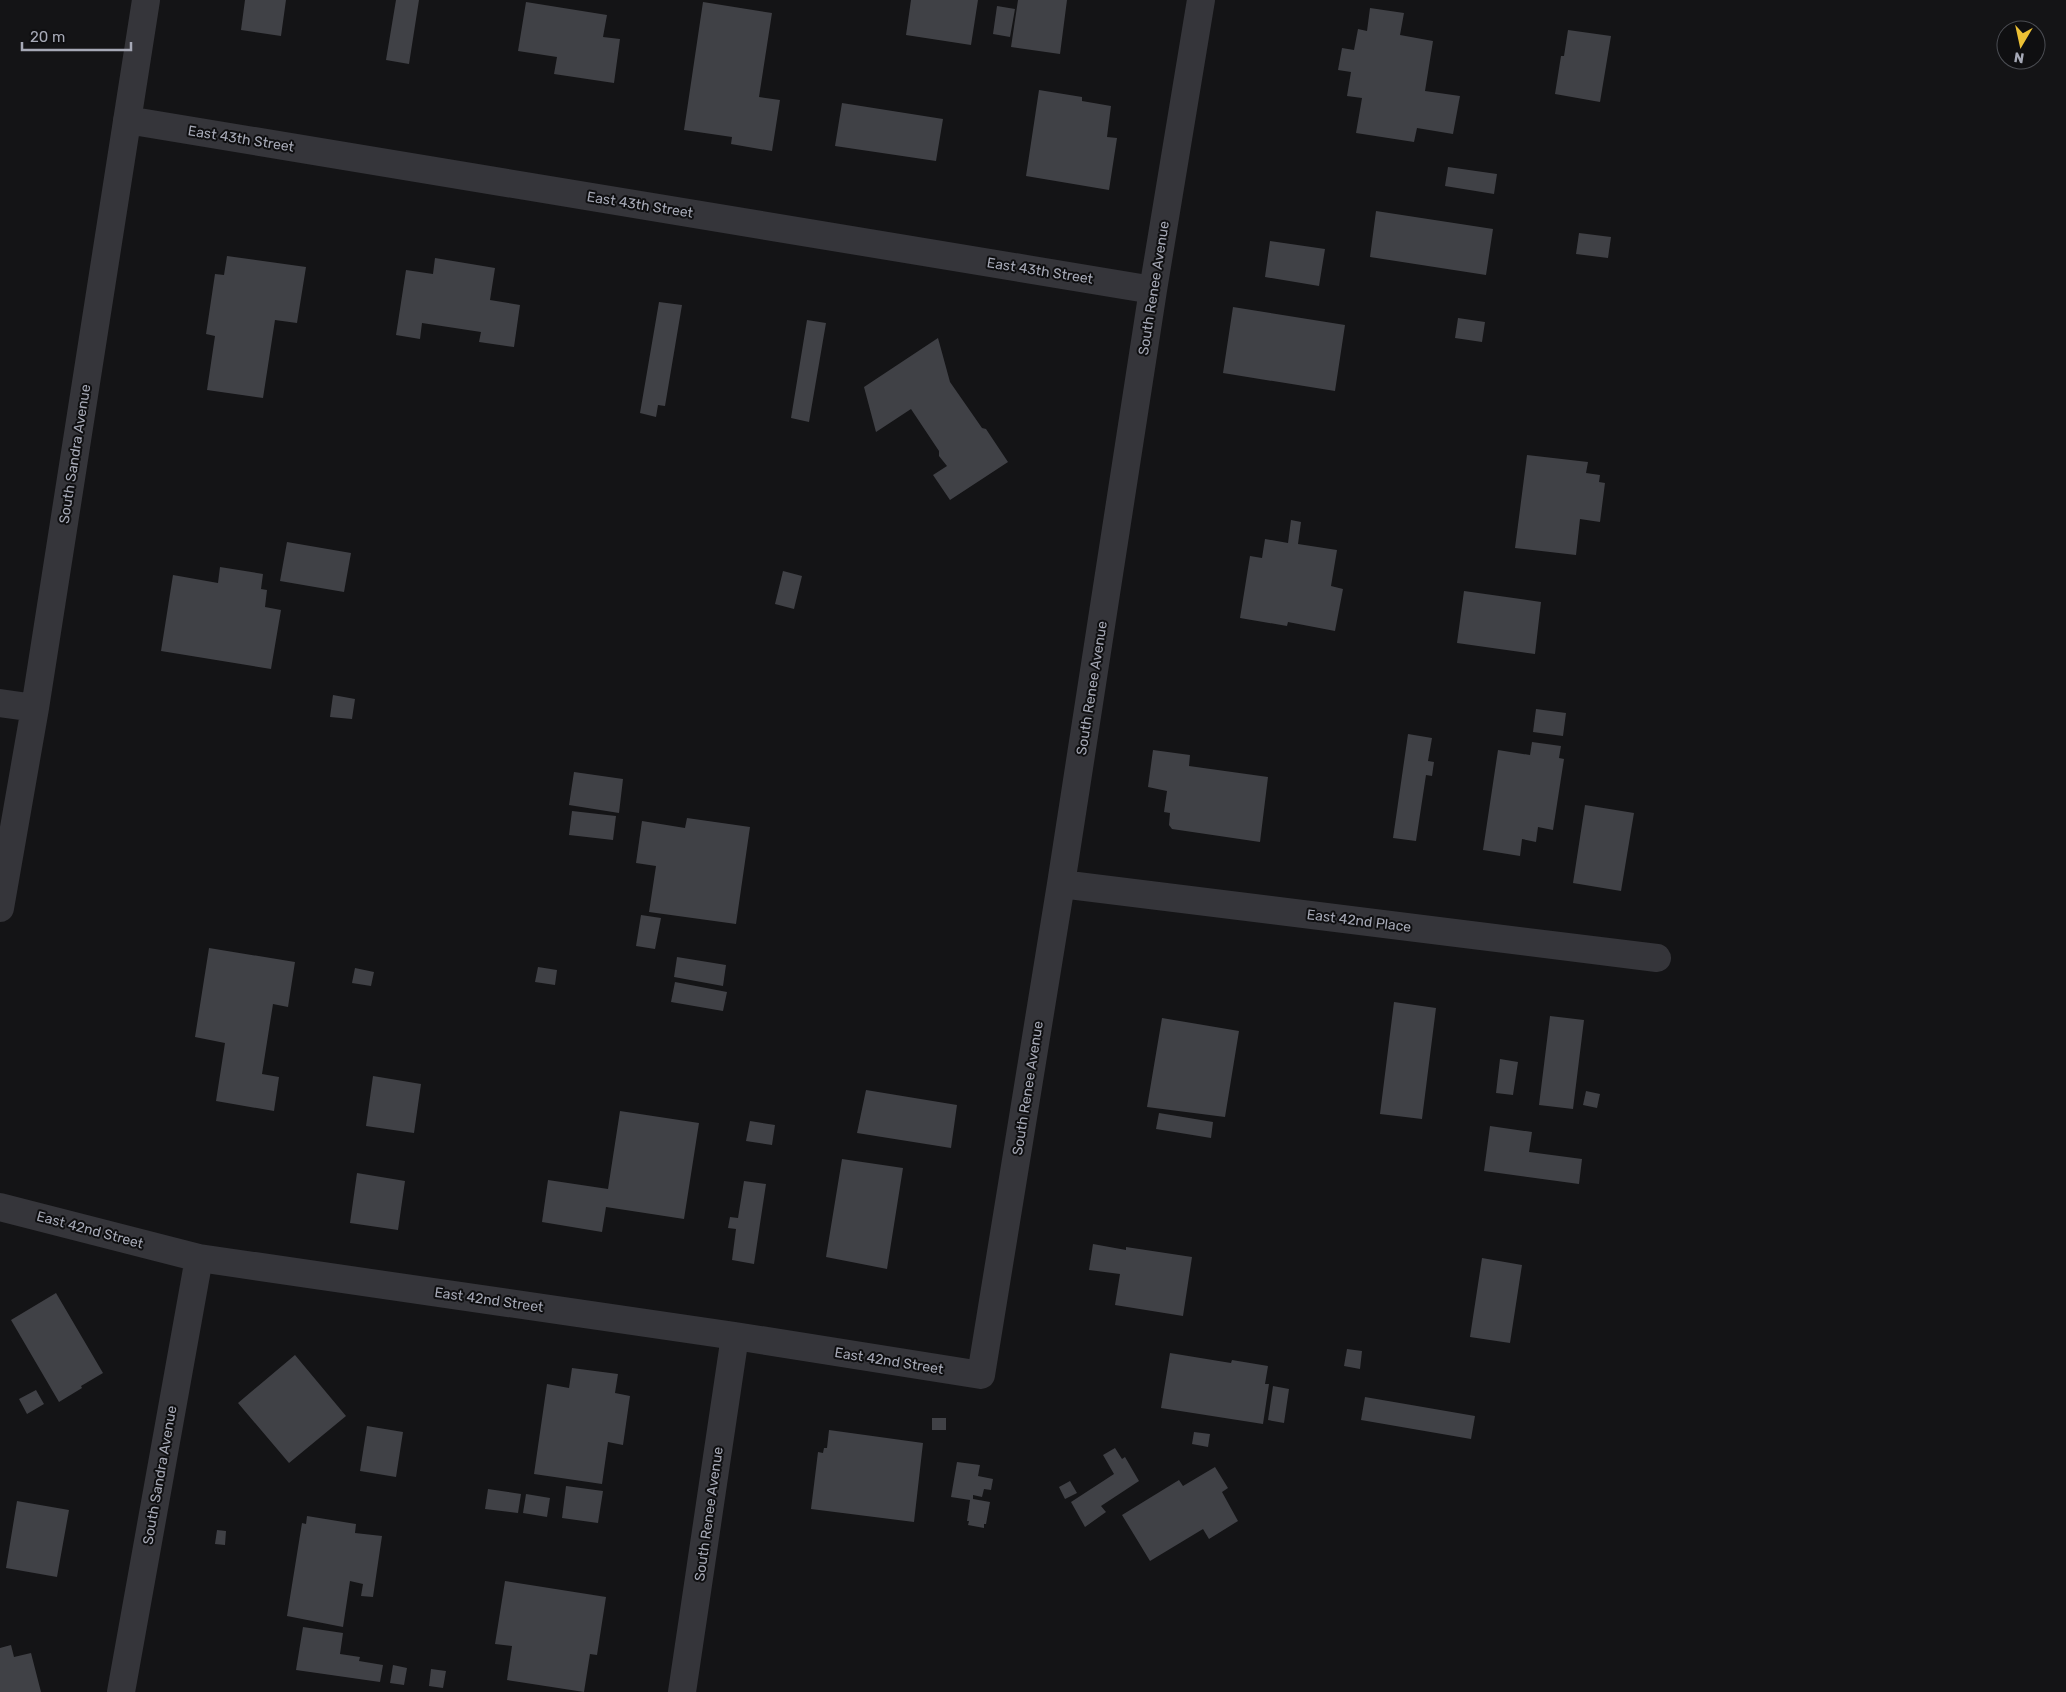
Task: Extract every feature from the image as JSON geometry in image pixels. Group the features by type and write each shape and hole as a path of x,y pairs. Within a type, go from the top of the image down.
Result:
{"street":[{"name":"South Sandra Avenue","path":"0,908 35,708 146,0"},
{"name":"South Renee Avenue","path":"981,1375 1061,884 1153,290 1201,0"},
{"name":"East 43th Street","path":"127,120 1153,290"},
{"path":"0,703 35,708"},
{"name":"East 42nd Place","path":"1061,884 1657,958"},
{"name":"East 42nd Street","path":"0,1207 199,1258 735,1336 981,1375"},
{"name":"South Sandra Avenue","path":"122,1692 199,1258"},
{"name":"South Renee Avenue","path":"682,1692 735,1336"}],"building":[{"path":"245,0 286,0 281,36 241,30"},
{"path":"396,0 419,0 409,64 386,60"},
{"path":"911,0 978,0 971,45 906,35"},
{"path":"1018,0 1067,0 1060,54 1011,47"},
{"path":"526,2 607,15 603,37 620,39 614,83 554,74 557,57 518,51"},
{"path":"703,2 772,13 759,97 780,100 772,151 731,144 732,137 684,130"},
{"path":"997,6 1015,9 1010,37 993,34"},
{"path":"1370,8 1404,13 1400,35 1433,41 1425,91 1460,96 1453,134 1417,128 1414,142 1356,133 1362,98 1347,96 1351,72 1338,70 1342,48 1354,50 1358,29 1367,31"},
{"path":"1568,30 1611,36 1600,102 1555,94 1561,56 1564,56"},
{"path":"1039,90 1082,97 1082,101 1111,106 1107,137 1117,138 1109,190 1026,176"},
{"path":"842,103 943,119 936,161 835,146"},
{"path":"1448,167 1497,174 1494,194 1445,186"},
{"path":"1376,211 1493,229 1486,275 1370,257"},
{"path":"1579,233 1611,237 1608,258 1576,254"},
{"path":"1270,241 1325,249 1319,286 1265,277"},
{"path":"227,256 306,267 297,323 275,320 263,398 207,390 215,336 206,334 215,274 224,275"},
{"path":"435,258 495,268 490,300 520,305 514,347 479,342 481,332 422,323 420,339 396,335 406,270 433,274"},
{"path":"659,302 682,305 665,406 658,405 656,417 640,413"},
{"path":"1233,307 1345,325 1335,391 1223,373"},
{"path":"1458,318 1485,322 1482,342 1455,338"},
{"path":"807,320 826,323 809,422 791,418"},
{"path":"938,338 950,382 982,428 986,429 1008,462 950,500 933,475 947,466 911,409 876,432 864,387"},
{"path":"1527,455 1588,462 1586,473 1600,475 1599,482 1605,483 1600,522 1580,519 1576,555 1515,548"},
{"path":"1291,520 1301,522 1298,544 1337,550 1331,586 1343,589 1335,631 1288,622 1287,626 1240,618 1250,556 1262,558 1265,539 1288,543"},
{"path":"287,542 351,553 344,592 280,581"},
{"path":"220,567 263,574 261,589 267,590 265,607 281,610 271,669 161,651 173,575 218,583"},
{"path":"783,571 802,576 794,609 775,604"},
{"path":"1464,591 1541,602 1535,654 1457,643"},
{"path":"333,695 355,699 352,719 330,717"},
{"path":"1536,709 1566,713 1563,736 1533,732"},
{"path":"1408,734 1432,738 1428,761 1434,762 1432,776 1426,775 1416,841 1393,838"},
{"path":"1532,742 1561,746 1559,758 1564,759 1553,830 1538,827 1536,842 1522,839 1520,856 1483,850 1498,750 1530,755"},
{"path":"1153,750 1190,755 1189,766 1268,777 1260,842 1172,829 1169,825 1170,813 1164,812 1167,791 1148,787"},
{"path":"574,772 623,779 619,813 569,805"},
{"path":"1585,805 1634,813 1621,891 1573,883"},
{"path":"572,811 616,816 613,840 569,835"},
{"path":"687,818 750,827 736,924 649,912 656,866 636,863 642,821 685,828"},
{"path":"641,915 661,918 655,949 636,946"},
{"path":"209,948 295,962 288,1007 273,1004 262,1074 279,1077 274,1111 216,1101 225,1043 195,1037"},
{"path":"677,957 726,965 723,986 674,977"},
{"path":"538,967 557,970 555,985 535,982"},
{"path":"355,968 374,972 371,986 352,983"},
{"path":"675,982 727,992 723,1011 671,1002"},
{"path":"1394,1002 1436,1008 1422,1119 1380,1114"},
{"path":"1550,1016 1584,1020 1573,1109 1539,1105"},
{"path":"1162,1018 1239,1031 1225,1117 1147,1107"},
{"path":"1500,1059 1518,1062 1513,1095 1496,1093"},
{"path":"373,1076 421,1084 414,1133 366,1126"},
{"path":"866,1090 957,1105 951,1148 857,1133"},
{"path":"1586,1091 1600,1094 1597,1108 1583,1105"},
{"path":"620,1111 699,1123 684,1219 606,1207 602,1232 542,1222 548,1180 608,1189"},
{"path":"1159,1113 1213,1122 1211,1138 1156,1129"},
{"path":"750,1121 775,1125 772,1145 746,1141"},
{"path":"1490,1126 1532,1132 1529,1152 1582,1159 1579,1184 1484,1171"},
{"path":"842,1159 903,1168 887,1269 826,1257"},
{"path":"357,1173 405,1181 398,1230 350,1223"},
{"path":"744,1181 766,1184 754,1264 732,1260 736,1229 728,1228 730,1217 738,1218"},
{"path":"1093,1244 1126,1250 1126,1247 1192,1257 1183,1316 1115,1305 1120,1274 1089,1270"},
{"path":"1482,1258 1522,1265 1510,1343 1470,1337"},
{"path":"56,1293 103,1373 59,1402 11,1320"},
{"path":"1347,1349 1362,1351 1360,1369 1344,1366"},
{"path":"1170,1353 1231,1363 1232,1360 1268,1366 1265,1384 1269,1384 1263,1424 1161,1408"},
{"path":"295,1355 346,1416 289,1463 238,1403"},
{"path":"572,1368 618,1374 615,1393 630,1396 623,1445 608,1442 602,1484 534,1474 547,1384 569,1388"},
{"path":"1273,1386 1289,1389 1284,1423 1268,1420"},
{"path":"36,1390 44,1404 27,1414 19,1399"},
{"path":"1365,1397 1475,1416 1471,1439 1361,1420"},
{"path":"932,1418 946,1418 946,1430 932,1430"},
{"path":"367,1426 403,1432 396,1477 360,1471"},
{"path":"829,1430 923,1443 914,1522 811,1509 818,1452 823,1453 824,1448 827,1448"},
{"path":"1194,1432 1210,1434 1208,1447 1192,1444"},
{"path":"1115,1448 1122,1459 1125,1457 1139,1481 1101,1506 1106,1512 1085,1527 1071,1502 1114,1474 1103,1455"},
{"path":"957,1462 980,1465 978,1476 993,1479 991,1490 984,1489 982,1497 973,1495 973,1499 990,1502 984,1528 968,1525 970,1500 951,1497"},
{"path":"1215,1467 1228,1488 1222,1492 1238,1521 1209,1539 1203,1529 1150,1561 1122,1515 1179,1480 1183,1486"},
{"path":"1070,1481 1077,1493 1065,1499 1059,1487"},
{"path":"566,1486 603,1491 598,1523 562,1518"},
{"path":"488,1489 521,1494 518,1513 485,1509"},
{"path":"526,1494 550,1498 547,1517 523,1513"},
{"path":"17,1501 69,1510 57,1577 6,1568"},
{"path":"307,1516 356,1524 355,1533 382,1536 373,1597 361,1596 363,1584 350,1581 343,1627 287,1616 302,1523 306,1524"},
{"path":"217,1530 226,1531 225,1545 215,1544"},
{"path":"505,1581 606,1597 597,1655 590,1654 584,1692 507,1680 512,1646 495,1644"},
{"path":"303,1627 343,1633 340,1654 360,1657 359,1661 383,1665 380,1682 296,1670"},
{"path":"11,1645 14,1657 31,1653 41,1692 0,1692 0,1648"},
{"path":"393,1665 407,1668 404,1685 390,1683"},
{"path":"431,1669 446,1671 443,1688 429,1686"}]}
